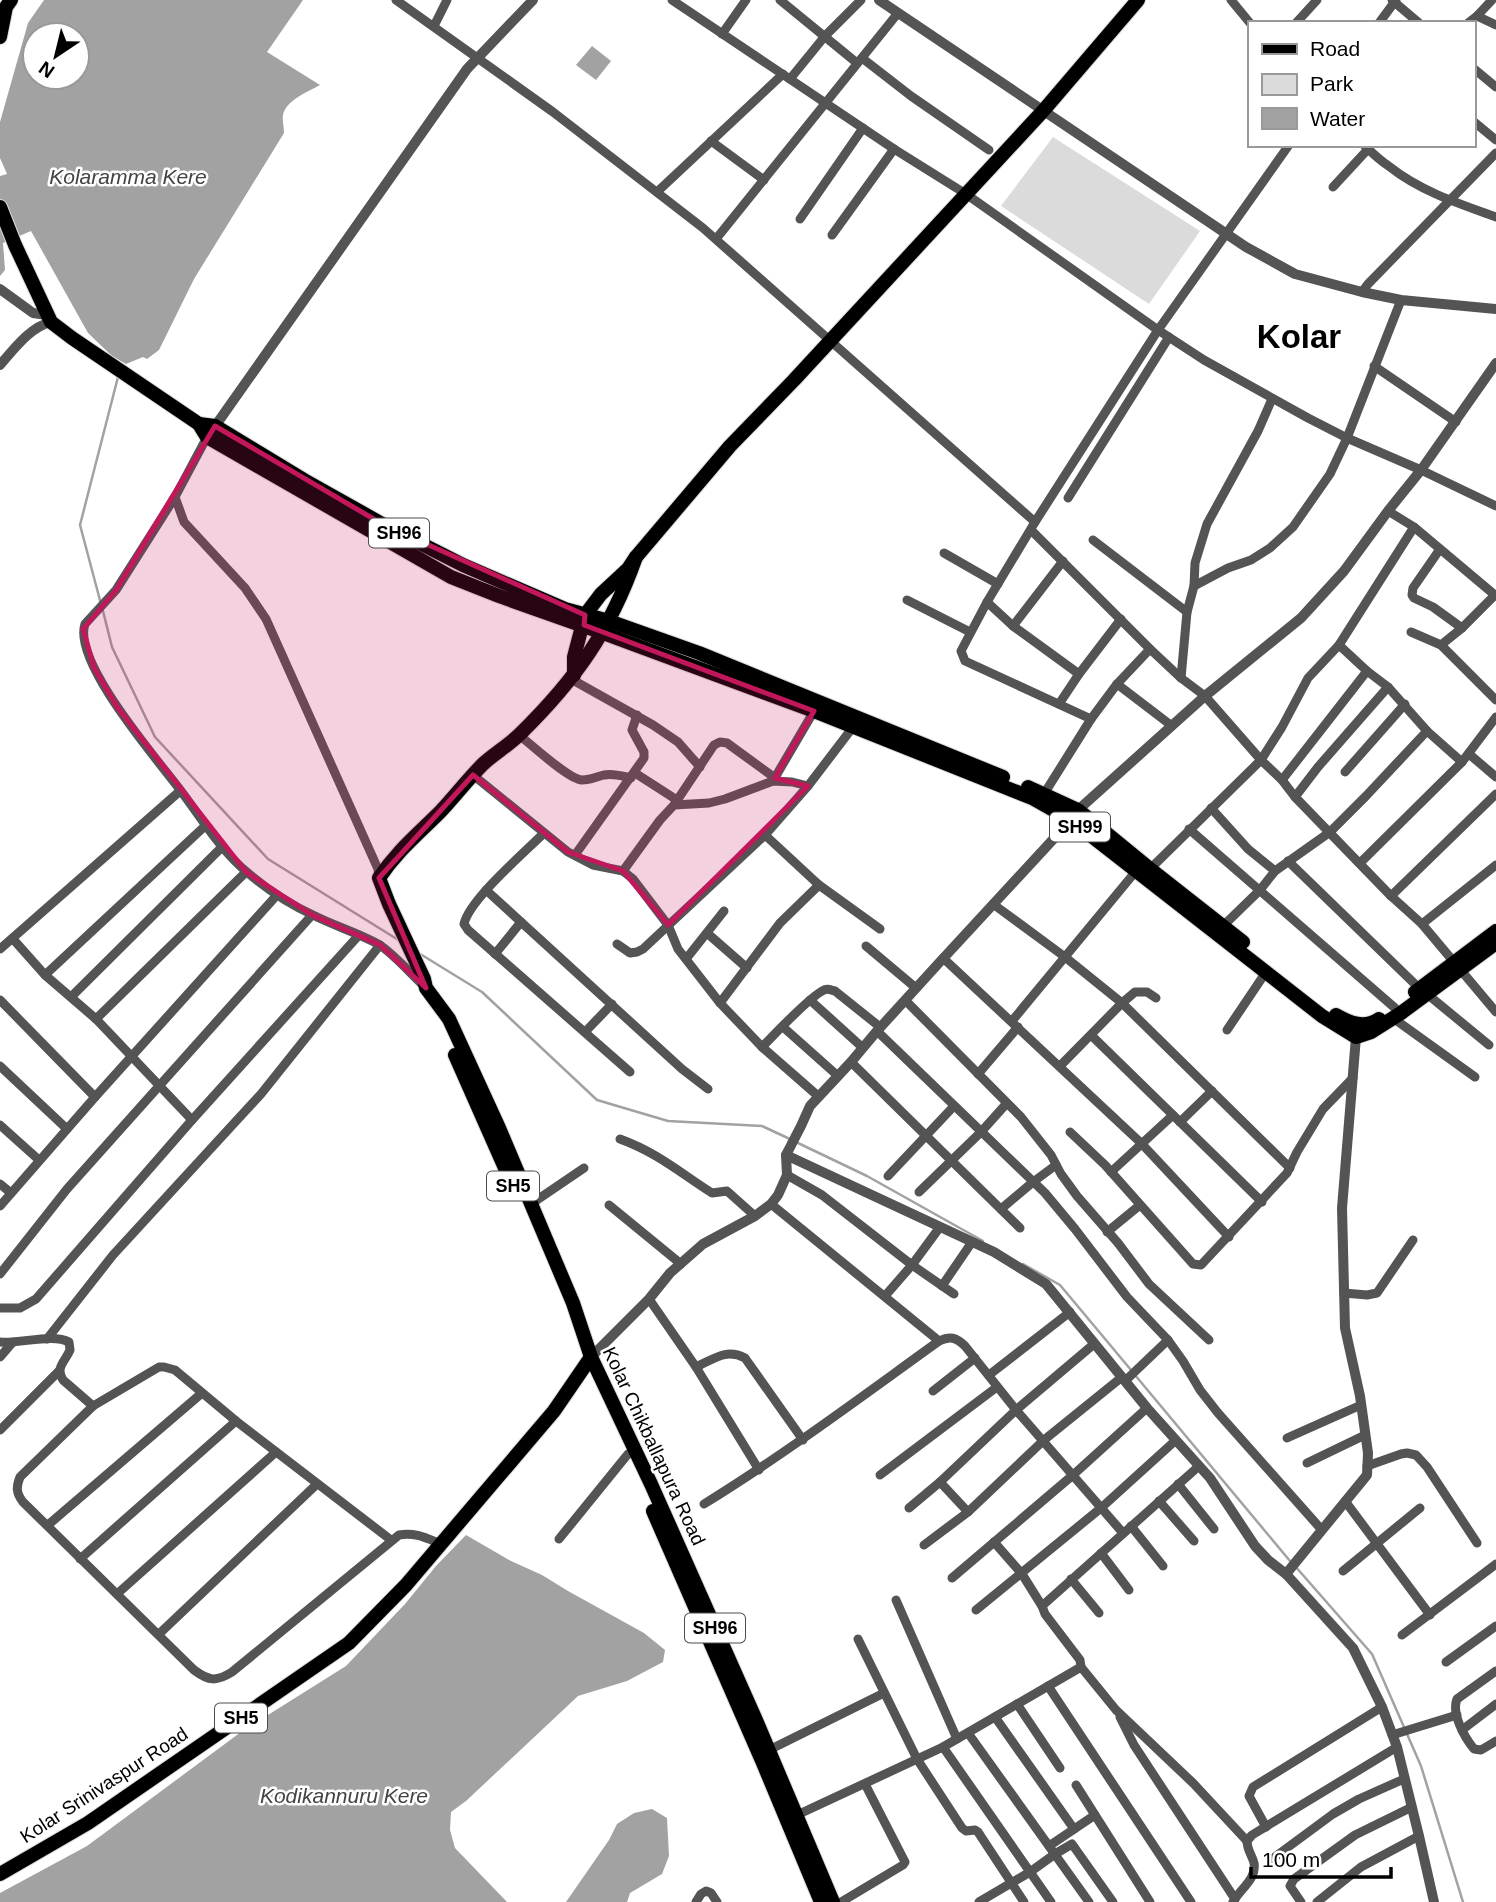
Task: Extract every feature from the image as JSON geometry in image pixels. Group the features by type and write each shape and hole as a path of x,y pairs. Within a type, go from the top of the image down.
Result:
{"main road":[{"path":"574,657 566,615 593,600 628,569 730,446 1043,111 1138,0"},
{"path":"0,37 6,6"},
{"name":"SH96","path":"0,206 49,318 72,338 207,429 452,577 499,596 606,627"},
{"path":"379,878 405,844 432,820 473,775 519,735 573,677 606,627 636,557"},
{"path":"573,677 574,657 584,621 601,594"},
{"path":"618,601 621,621 635,631"},
{"name":"SH99","path":"606,627 635,631 737,668 1044,794 1075,815 1322,1016 1356,1037 1371,1032 1457,966 1496,931"},
{"name":"SH99","path":"606,627 1075,815"},
{"name":"SH99","path":"1143,870 1223,926 1332,1013 1351,1023 1361,1024 1373,1023 1394,1013"},
{"name":"SH5","path":"379,878 388,904 439,1008 441,1021 472,1095 588,1361"},
{"name":"SH99","path":"1457,966 1496,943"},
{"name":"Kolar Chikballapura Road","path":"439,1008 449,1019 499,1128 573,1303 588,1361 821,1902"},
{"name":"Kolar Chikballapura Road","path":"588,1361 652,1484 833,1902"},
{"name":"Kolar Srinivaspur Road","path":"0,1874 88,1823 349,1643 406,1585 554,1411 588,1361"}],"street":[{"path":"396,0 478,56 616,159 716,239 831,340 1033,526 1063,561 1150,649 1205,696 1295,797 1391,896 1422,924 1496,1012"},
{"path":"434,26 447,0"},
{"path":"425,984 380,945 312,915 246,872 205,826 117,707 94,668 86,648 83,629 116,590 175,497 207,429 478,56 533,0"},
{"path":"672,0 966,194 1168,337 1272,399 1347,438 1495,504"},
{"path":"722,34 746,0"},
{"path":"780,0 825,36 989,150"},
{"path":"657,192 711,141 787,77 861,0"},
{"path":"879,0 1268,261 1295,274 1362,292 1401,300 1496,309"},
{"path":"1231,0 1248,21"},
{"path":"1298,21 1317,0"},
{"path":"1470,21 1492,0"},
{"path":"1380,21 1394,1 1417,21"},
{"path":"716,239 898,13"},
{"path":"1476,16 1496,25"},
{"path":"1475,70 1496,87"},
{"path":"1475,123 1496,139"},
{"path":"800,219 863,128"},
{"path":"711,141 764,180"},
{"path":"1091,719 965,661 961,652 987,602 1033,526 1158,330 1288,147"},
{"path":"1333,187 1367,147"},
{"path":"1369,147 1391,169 1450,200 1496,217"},
{"path":"832,235 894,149"},
{"path":"1362,292 1496,153"},
{"path":"0,289 33,313 49,318"},
{"path":"1194,586 1228,568 1251,560 1270,548 1293,527 1330,474 1347,438 1401,300"},
{"path":"0,365 29,333 49,318"},
{"path":"1068,498 1168,337"},
{"path":"588,1361 649,1299 670,1273 703,1244 771,1205 787,1175 787,1153 810,1106 818,1096 1075,815 1205,696 1301,618 1344,571 1421,470 1496,363"},
{"path":"1374,366 1456,422"},
{"path":"1181,678 1195,563 1207,524 1272,399"},
{"path":"175,497 184,522 245,588 266,619 378,869 379,878"},
{"path":"1388,511 1414,527 1496,596 1441,645"},
{"path":"978,1074 1065,957 1143,870 1189,830 1261,760 1308,678 1339,645 1414,527"},
{"path":"1093,540 1187,612"},
{"path":"1440,549 1413,588 1412,595 1462,628"},
{"path":"944,553 998,584"},
{"path":"1013,625 1063,561"},
{"path":"907,600 970,632"},
{"path":"987,602 1079,674"},
{"path":"1059,704 1121,619"},
{"path":"1411,632 1441,645 1496,700"},
{"path":"1339,645 1388,687 1427,731 1462,762"},
{"path":"1044,794 1091,719 1117,684 1150,649"},
{"path":"1282,780 1367,671"},
{"path":"573,677 678,742 700,767"},
{"path":"1117,684 1172,726"},
{"path":"1295,797 1388,687"},
{"path":"1345,772 1405,705"},
{"path":"519,735 578,780 606,775 633,776 675,803 709,803 774,779 814,711"},
{"path":"575,855 644,758 644,752 632,730 637,715"},
{"path":"1360,863 1462,762 1496,717"},
{"path":"617,944 631,953 643,949 765,835 808,786 853,727"},
{"path":"1223,926 1260,890 1275,871 1330,832 1427,731"},
{"path":"623,871 675,803 714,745 720,742 727,743 774,779 808,786"},
{"path":"1469,754 1496,777"},
{"path":"473,775 568,852 593,865 623,871 644,891 668,925 678,949 720,1003 762,1047 818,1096"},
{"path":"0,949 180,790"},
{"path":"1391,896 1496,794"},
{"path":"1211,808 1248,849 1275,871"},
{"path":"45,975 205,826"},
{"path":"1189,830 1260,890 1394,1013 1475,1077"},
{"path":"544,833 486,890 465,917 464,924 630,1072"},
{"path":"765,835 819,885 880,929"},
{"path":"71,997 222,847"},
{"path":"1288,861 1423,991 1489,1045"},
{"path":"1422,924 1496,865"},
{"path":"96,1019 246,872"},
{"path":"720,1003 780,923 819,885"},
{"path":"486,890 682,1069 708,1089"},
{"path":"0,1206 278,895"},
{"path":"993,904 1122,1003 1290,1168"},
{"path":"686,959 724,911"},
{"path":"0,1274 67,1189 312,915"},
{"path":"495,954 522,922"},
{"path":"707,933 747,968"},
{"path":"0,1308 20,1308 36,1299 192,1120 359,935"},
{"path":"13,939 45,975 96,1019 192,1120"},
{"path":"49,1336 113,1255 261,1094 380,945"},
{"path":"866,946 916,988"},
{"path":"943,957 1141,1143 1229,1237"},
{"path":"1227,1030 1266,972"},
{"path":"762,1047 810,1000 824,990 835,991 878,1029 1033,1182 1076,1229 1127,1297 1168,1340 1218,1413 1321,1529"},
{"path":"1060,1066 1135,992 1147,992 1156,998"},
{"path":"0,1000 95,1097"},
{"path":"810,1000 863,1048"},
{"path":"905,1000 1036,1135 1076,1196 1118,1243 1149,1284 1209,1340"},
{"path":"585,1032 612,1004"},
{"path":"783,1027 838,1076"},
{"path":"1091,1035 1262,1202"},
{"path":"1288,1571 1367,1475 1366,1435 1345,1328 1344,1293 1342,1208 1356,1037"},
{"path":"851,1062 1020,1228"},
{"path":"0,1066 67,1129"},
{"path":"1070,1132 1111,1172 1193,1264 1201,1265 1262,1202 1290,1168 1323,1109 1353,1078"},
{"path":"1111,1172 1141,1143 1212,1091"},
{"path":"919,1192 1007,1103"},
{"path":"888,1176 954,1106"},
{"path":"0,1125 39,1160"},
{"path":"620,1139 662,1157 712,1193 727,1191 755,1216"},
{"path":"787,1153 972,1242 1046,1283 1094,1344 1126,1378 1147,1408 1210,1478 1255,1546 1268,1560 1288,1571 1353,1648 1396,1734 1404,1779 1434,1902"},
{"path":"1001,1209 1056,1165"},
{"path":"531,1204 584,1168"},
{"path":"787,1175 822,1195 954,1294"},
{"path":"0,1184 11,1193"},
{"path":"609,1205 681,1264"},
{"path":"771,1205 939,1341"},
{"path":"1107,1232 1140,1205"},
{"path":"885,1296 940,1227"},
{"path":"1344,1293 1367,1296 1377,1293 1413,1240"},
{"path":"942,1286 972,1242"},
{"path":"649,1299 696,1367 759,1470"},
{"path":"989,1375 1070,1312"},
{"path":"0,1342 12,1343 49,1336 69,1342 71,1350 59,1371 0,1430"},
{"path":"704,1504 759,1470 939,1341 949,1337 959,1339 1016,1410 1123,1533"},
{"path":"925,1545 968,1512 1044,1440 1126,1378 1168,1340"},
{"path":"0,1357 12,1343"},
{"path":"909,1508 1016,1410 1094,1344"},
{"path":"696,1367 726,1353 736,1353 745,1358 803,1440"},
{"path":"933,1391 975,1358"},
{"path":"391,1540 317,1485 175,1370 164,1367 159,1367 93,1406 20,1477 17,1484 18,1496 23,1502 80,1559 194,1670 213,1679 223,1678 398,1535 421,1535 441,1544"},
{"path":"59,1371 63,1380 93,1406"},
{"path":"880,1475 997,1387"},
{"path":"48,1525 202,1393"},
{"path":"1287,1438 1361,1405"},
{"path":"952,1578 1147,1408"},
{"path":"80,1559 236,1421"},
{"path":"1307,1463 1366,1435"},
{"path":"976,1610 1101,1508 1176,1440"},
{"path":"117,1594 276,1452"},
{"path":"1367,1466 1406,1453 1416,1455 1427,1467 1477,1544"},
{"path":"559,1539 628,1454"},
{"path":"1042,1605 1199,1465"},
{"path":"940,1482 968,1512"},
{"path":"1178,1484 1214,1529"},
{"path":"159,1634 317,1485"},
{"path":"1159,1501 1194,1541"},
{"path":"1345,1501 1430,1615"},
{"path":"1343,1571 1420,1508"},
{"path":"1131,1526 1163,1566"},
{"path":"994,1542 1022,1574 1045,1614 1080,1660 1081,1667 1116,1710 1193,1783 1247,1841"},
{"path":"1101,1553 1129,1590"},
{"path":"1402,1635 1496,1564"},
{"path":"1071,1579 1099,1613"},
{"path":"895,1600 957,1739"},
{"path":"1446,1662 1496,1626"},
{"path":"858,1639 916,1759 962,1828 978,1832 1024,1902"},
{"path":"797,1815 943,1747 1081,1667"},
{"path":"1496,1671 1457,1699 1454,1706 1462,1730 1474,1749 1481,1750 1496,1741"},
{"path":"1048,1686 1191,1902"},
{"path":"769,1750 884,1693"},
{"path":"1017,1704 1060,1768"},
{"path":"1462,1730 1496,1704"},
{"path":"1266,1827 1249,1796 1253,1787 1382,1707"},
{"path":"1116,1710 1141,1756 1234,1900 1253,1875 1253,1860 1247,1849 1247,1841 1252,1835 1397,1747"},
{"path":"1396,1734 1457,1715"},
{"path":"995,1717 1074,1829"},
{"path":"968,1732 1088,1902"},
{"path":"943,1747 1051,1902"},
{"path":"1272,1859 1333,1814 1404,1779"},
{"path":"841,1902 905,1862 864,1784"},
{"path":"1076,1785 1150,1902"},
{"path":"1301,1902 1290,1886 1294,1880 1355,1835 1412,1807"},
{"path":"979,1902 1030,1872 1074,1829 1095,1815"},
{"path":"1317,1902 1361,1867 1419,1836"},
{"path":"1052,1850 1073,1844 1113,1902"},
{"path":"696,1902 706,1891 711,1893 717,1902"}],"highlighted area":[{"path":"215,426 384,525 585,615 584,625 814,711 775,778 808,786 668,925 623,871 568,852 473,775 379,878 426,988 380,945 312,915 246,872 117,707 94,668 83,629 116,590"}],"green space":[{"path":"1053,137 1200,231 1149,304 1001,206"}],"water":[{"name":"Kolaramma Kere","path":"44,0 303,0 267,52 320,85 288,105 283,117 284,133 194,279 159,350 147,359 143,357 126,364 112,356 88,333 31,231 3,243 5,270 0,276 0,176 7,174 0,158 0,122 21,48 21,91 91,91 91,21 29,21"},
{"path":"592,46 611,61 596,80 576,65"},
{"name":"Kodikannuru Kere","path":"466,1535 644,1633 665,1650 663,1662 627,1681 578,1696 451,1812 450,1830 455,1848 507,1902 0,1902 0,1893 87,1846 241,1732 346,1666"},
{"path":"652,1809 667,1818 669,1856 662,1874 630,1893 627,1902 566,1902 617,1824 634,1813"}],"waterway":[{"path":"101,604 80,525 118,377"},
{"path":"103,611 112,647 155,737 268,859 400,941"},
{"path":"417,952 482,992 597,1100 668,1121 762,1126 792,1140"},
{"path":"798,1143 867,1176 983,1241"},
{"path":"1023,1264 1060,1285 1131,1370"},
{"path":"1135,1375 1290,1561"},
{"path":"1295,1566 1372,1654 1421,1766 1463,1902"}],"district":[{"name":"Kolar","path":"1299,336"}]}
